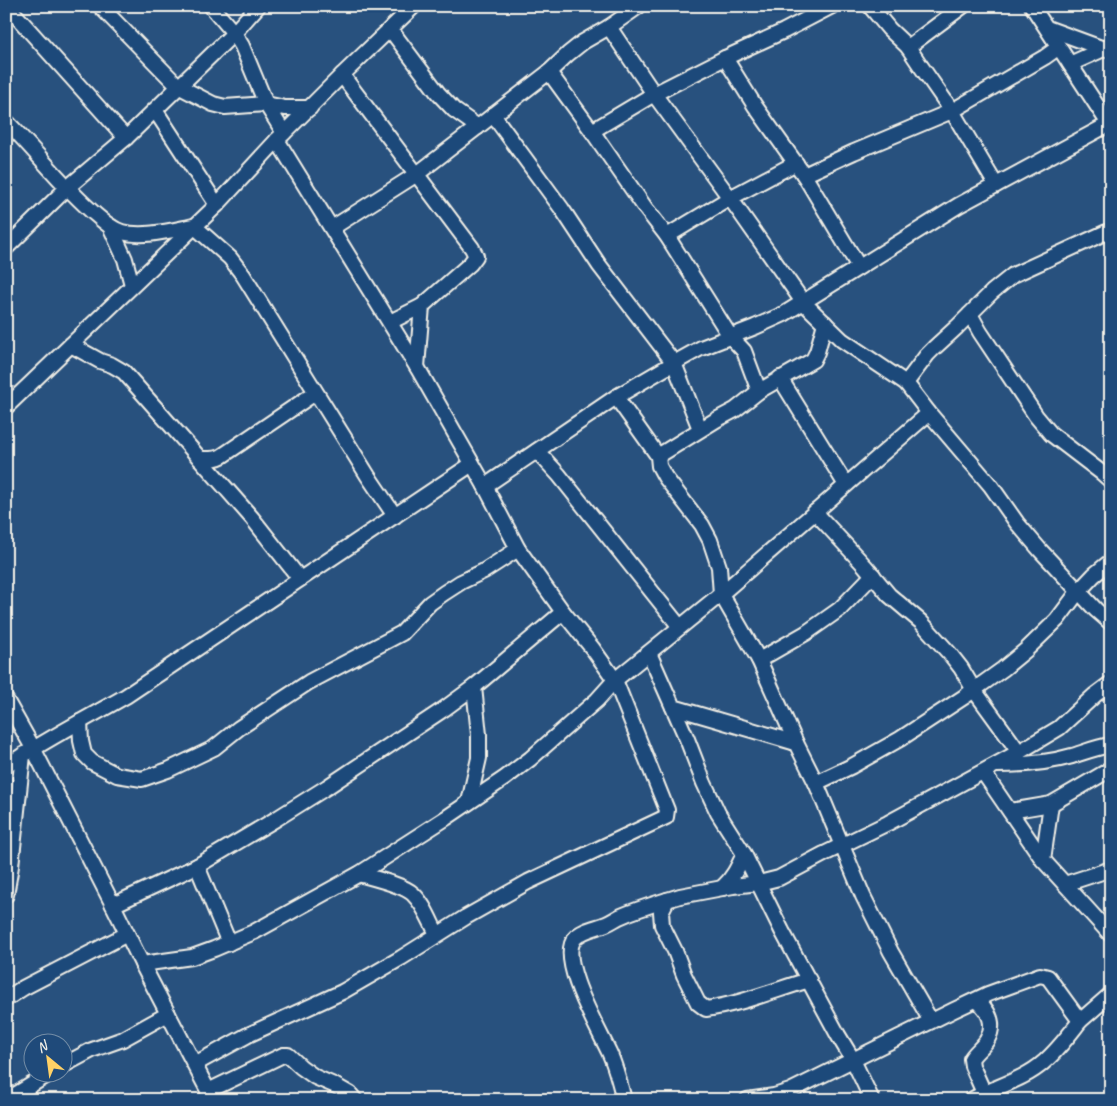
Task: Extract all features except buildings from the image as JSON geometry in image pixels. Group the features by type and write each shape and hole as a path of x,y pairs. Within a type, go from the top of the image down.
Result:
{"street":[{"path":"100,6 178,86 214,104 226,107 266,104 285,108 310,108"},
{"path":"195,1064 248,1035 342,992 401,958 437,934 528,882 666,817 667,810 614,680 593,649 563,612 518,550 485,486 417,367 332,228 281,137 242,46 234,33 211,6"},
{"path":"6,248 67,188 126,138 234,33 258,6"},
{"path":"6,407 217,205 342,75 414,6"},
{"path":"332,228 417,174 549,72 583,42 609,28 639,6"},
{"path":"592,130 654,94 832,6"},
{"path":"870,6 889,29 908,47 952,111 996,185"},
{"path":"908,47 963,6"},
{"path":"485,486 616,397 674,363 701,348 784,314 959,205 1110,124 1034,7"},
{"path":"10,9 126,138"},
{"path":"609,28 803,302 842,340 906,383 1040,550 1078,592 1111,624"},
{"path":"1047,28 1107,48"},
{"path":"390,29 438,93 454,110 478,127"},
{"path":"667,236 730,198 800,169 854,152 952,111 1039,60 1059,46"},
{"path":"1070,64 1107,48"},
{"path":"725,58 755,106 800,169 859,267"},
{"path":"549,72 667,236 730,336 744,351 759,391"},
{"path":"342,75 472,248 476,256 470,264 422,306 390,322"},
{"path":"155,110 217,205"},
{"path":"493,115 557,202 599,265 674,363 700,430"},
{"path":"6,120 67,188 110,226 122,232 134,234 155,233 194,226"},
{"path":"110,226 124,259 132,285"},
{"path":"194,226 230,258 243,275 394,516"},
{"path":"906,383 927,355 1012,275 1111,230"},
{"path":"417,367 422,306"},
{"path":"970,314 980,332 1045,428 1111,481"},
{"path":"658,456 735,410 759,391 813,360 825,323"},
{"path":"70,345 124,372 252,518 300,580"},
{"path":"780,378 846,485"},
{"path":"200,459 213,459 222,456 316,393"},
{"path":"616,397 658,456 659,466 665,477 702,525 710,540 719,567 721,594 760,660 796,743 816,783 863,896 891,952 931,1021"},
{"path":"142,964 192,957 254,932 359,874 505,778 530,759 598,700 614,680 721,594 929,413"},
{"path":"537,451 559,475 680,627"},
{"path":"6,766 28,751 126,696 472,464"},
{"path":"815,512 889,595 921,622 950,654 1019,752"},
{"path":"80,722 84,754 92,762 117,775 142,779 168,770 214,748 245,724 309,682 402,633 430,603 461,582 484,571 518,550"},
{"path":"816,783 852,766 900,738 974,690 1026,650 1057,620 1078,592 1094,575 1111,562"},
{"path":"760,660 806,633 840,609 873,575"},
{"path":"113,905 197,866 327,787 444,710 563,612"},
{"path":"649,653 715,806 744,854 782,931 853,1060 872,1100"},
{"path":"624,1100 615,1065 592,1019 578,985 570,952 574,939 580,934 618,917 680,896 779,878 997,765 1059,728 1111,683"},
{"path":"469,802 479,758 479,735 474,687"},
{"path":"6,700 12,720 28,751 113,905 211,1095 282,1055 288,1055 315,1076 350,1094 355,1100"},
{"path":"672,707 796,743"},
{"path":"997,765 1019,765 1053,760 1111,745"},
{"path":"6,895 28,751"},
{"path":"1010,810 1051,804 1111,769"},
{"path":"983,772 1043,860 1111,935"},
{"path":"1043,860 1051,804"},
{"path":"722,888 729,882 744,854"},
{"path":"197,866 229,943"},
{"path":"1065,884 1111,869"},
{"path":"359,874 412,893 423,907 437,934"},
{"path":"667,900 661,912 662,925 698,1002 706,1008 719,1007 809,980"},
{"path":"6,999 23,988 127,934"},
{"path":"747,1100 774,1096 790,1091 988,994 1040,975 1048,977 1080,1021"},
{"path":"971,1100 1022,1076 1043,1063 1080,1021 1111,994"},
{"path":"977,1000 985,1007 990,1016 991,1026 987,1040 971,1059 972,1066 984,1093"},
{"path":"72,1061 92,1050 123,1040 168,1014"},
{"path":"7,1100 33,1084"}]}
